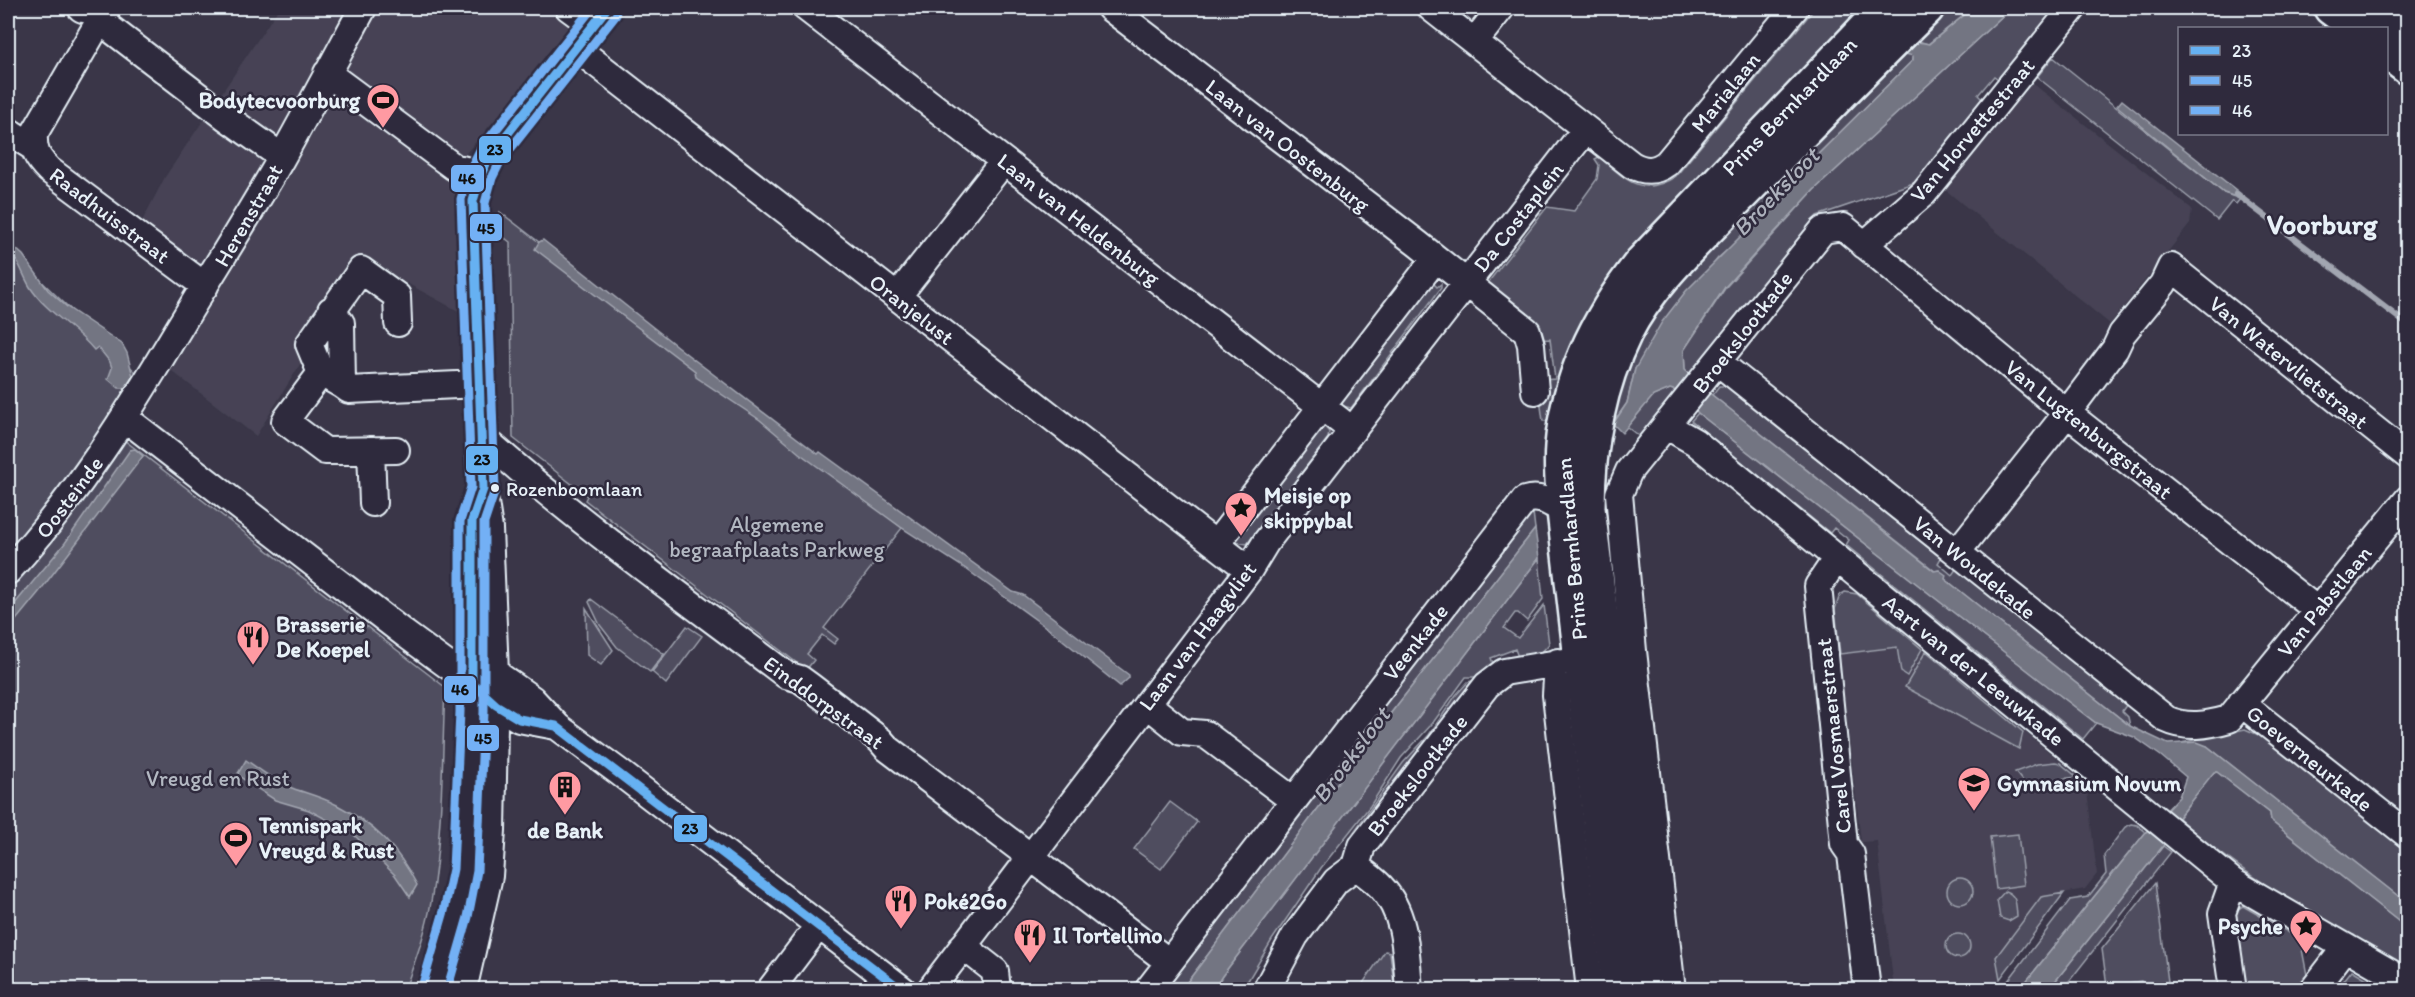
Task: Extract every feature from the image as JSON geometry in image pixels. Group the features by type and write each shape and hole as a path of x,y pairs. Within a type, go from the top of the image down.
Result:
{"main road":[{"name":"Prins Bernhardlaan","path":"1646,990 1594,657 1564,511 1562,446 1569,405 1586,351 1615,296 1668,232 1885,8"},
{"name":"Prins Bernhardlaan","path":"1619,990 1594,657 1588,508 1589,455 1599,404 1610,366 1626,330 1665,274 1846,86 1927,8"},
{"path":"2331,8 2357,27"},
{"path":"2372,8 2408,36"},
{"path":"2388,53 2408,68"}],"street":[{"name":"Herenstraat","path":"125,418 282,157 363,8"},
{"path":"434,990 456,914 465,870 484,678 489,529 483,489 473,201 489,156 599,16 569,8"},
{"name":"Laan van Heldenburg","path":"806,8 1352,429"},
{"name":"Laan van Oostenburg","path":"1110,8 1465,283"},
{"path":"1431,8 1475,40 1586,129"},
{"path":"1475,40 1501,8"},
{"name":"Marialaan","path":"1586,129 1641,170 1651,171 1659,168 1666,163 1795,8"},
{"name":"Van Horvettestraat","path":"1864,245 1924,193 2073,8"},
{"path":"92,11 227,118 282,157"},
{"name":"Raadhuisstraat","path":"92,11 34,134 33,147 37,158 49,170 205,286"},
{"name":"Oranjelust","path":"575,47 1249,570"},
{"path":"327,72 454,167 481,174"},
{"name":"Da Costaplein","path":"1535,392 1531,345 1527,331 1465,283 1482,265 1586,129"},
{"path":"8,131 33,147"},
{"path":"897,297 1004,161"},
{"name":"Broekslootkade","path":"1618,494 1629,471 1823,230 1843,227 1864,245"},
{"name":"Van Lugtenburgstraat","path":"1864,245 2067,413 2317,610"},
{"name":"Laan van Haagvliet","path":"1216,544 1435,259"},
{"path":"373,503 384,450 325,451 285,421 331,379 340,323 331,310 365,264 397,296 398,323"},
{"name":"Van Watervlietstraat","path":"2067,413 2115,349 2122,334 2163,284 2171,267 2408,456"},
{"name":"Laan van Haagvliet","path":"930,990 1249,570 1266,542 1465,283"},
{"name":"Van Woudekade","path":"1713,369 1957,552 2166,718 2176,724 2206,725 2229,719 2241,703"},
{"path":"331,379 349,390 398,385 479,384"},
{"path":"1957,552 2067,413"},
{"path":"125,418 405,634 484,678 532,699 556,726 903,990"},
{"name":"Oosteinde","path":"8,571 55,517 90,471 125,418"},
{"name":"Aart van der Leeuwkade","path":"1673,418 1695,442 2233,882 2408,983"},
{"name":"Einddorpstraat","path":"481,443 489,443 528,477 786,675 800,679 811,687 880,740 887,748 1169,962"},
{"name":"Prins Bernhardlaan","path":"1588,481 1618,494 1594,657 1672,990"},
{"name":"Veenkade","path":"1148,990 1525,500 1534,497 1545,500 1564,511"},
{"name":"Van Pabstlaan","path":"2241,703 2408,499"},
{"name":"Carel Vosmaerstraat","path":"1837,558 1818,586 1832,705 1830,718 1844,844 1851,854 1867,990"},
{"name":"Prins Bernhardlaan","path":"1590,990 1556,695 1594,657"},
{"name":"Broekslootkade","path":"1266,990 1302,927 1336,881 1356,866 1362,846 1487,685 1504,672 1594,657"},
{"path":"460,990 466,976 489,876 495,705 484,678"},
{"name":"Goeverneurkade","path":"2241,703 2408,835"},
{"path":"1147,704 1182,732 1205,734 1293,800"},
{"path":"495,705 519,719 556,726"},
{"path":"1356,866 1382,887 1399,915 1409,990"},
{"path":"2233,882 2222,913 2233,990"},
{"path":"770,990 819,925"},
{"path":"963,946 994,971 997,990"},
{"path":"2313,990 2346,947"}],"shaded area":[{"path":"279,8 592,8 460,160 462,313 364,260 256,436 155,358 204,277 139,227 165,177"},
{"path":"2031,82 2192,209 2190,224 2110,324 1943,188"},
{"name":"Gymnasium Novum","path":"1845,591 1858,593 2086,783 2097,874 2085,889 2041,897 1996,957 2000,979 1992,989 1894,989 1877,841 1861,842 1834,609 1836,598"}],"green space":[{"path":"1815,8 1874,8 1556,418 1543,421 1540,399 1542,380 1555,379 1550,339 1537,340 1483,289 1547,207 1574,211 1597,179 1599,165 1595,159 1599,157 1626,179 1643,186 1664,183 1676,176"},
{"path":"1950,8 1973,8 1928,44 1918,41 1913,60 1791,181 1775,202 1737,242 1718,258 1635,369 1627,403 1610,427 1607,414 1649,314 1907,41"},
{"path":"2011,8 2060,8 2001,81 1994,76 1978,95 1984,101 1919,181 1817,216 1690,376 1685,370 1684,350 1726,287 1814,190"},
{"path":"2053,57 2224,193 2240,199 2236,204 2232,201 2217,220 2037,77"},
{"name":"Algemene begraafplaats Parkweg","path":"500,212 539,242 539,247 902,528 824,628 838,639 834,644 822,635 807,654 814,660 806,670 585,500 587,496 513,438 510,242 501,235"},
{"name":"Vreugd en Rust","path":"8,249 142,378 110,429 445,687 435,875 426,924 405,989 8,989"},
{"path":"1430,280 1437,287 1441,284 1441,288 1351,408 1343,406 1341,402"},
{"path":"1719,386 1726,386 1941,558 1938,563 1952,575 1956,569 2127,704 2122,711 2128,717 2130,726 1945,579 1939,570 1935,571 1712,395"},
{"path":"1670,389 1677,391 1641,438 1627,427 1653,396"},
{"path":"1698,413 2096,723 2083,739 1846,545 1849,540 1834,528 1830,533 1691,421"},
{"path":"1320,427 1325,427 1329,432 1328,438 1247,544 1236,542 1234,536"},
{"path":"1533,512 1535,529 1362,750 1182,989 1162,990 1527,514"},
{"path":"1539,558 1543,599 1527,621 1515,613 1504,628 1518,638 1544,605 1549,644 1540,654 1518,657 1515,649 1491,658 1494,666 1478,677 1466,677 1432,724 1401,758 1370,806 1321,868 1272,940 1243,989 1214,990 1222,976"},
{"path":"1845,592 1857,594 1922,649 1907,676 1901,672 1897,647 1840,654 1835,609 1840,595"},
{"path":"591,599 664,654 650,672 617,647 600,625 589,602"},
{"path":"586,608 613,650 601,665 587,655"},
{"path":"687,626 702,636 666,684 652,672"},
{"path":"1926,651 2023,732 2019,749 1905,687"},
{"path":"1468,682 1474,682 1353,837 1351,836 1403,763 1429,735 1456,695"},
{"path":"2245,729 2268,739 2407,851 2407,903 2207,746 2181,743"},
{"path":"2060,763 2077,777 2024,783 2015,772 2037,764"},
{"path":"2217,772 2270,813 2271,821 2407,928 2407,970 2260,881 2178,818 2211,774"},
{"path":"1170,802 1197,822 1161,869 1134,849"},
{"path":"2132,824 2146,832 2020,989 2001,990 2070,900 2088,897 2106,874 2104,855 2125,827"},
{"path":"2018,834 2024,885 1996,889 1990,837"},
{"path":"2163,846 2171,852 2063,989 2049,989"},
{"path":"1960,878 1969,882 1973,891 1969,900 1960,904 1951,900 1947,891 1951,882"},
{"path":"2155,883 2169,989 2142,989 2141,981 2107,986 2102,949"},
{"path":"2005,891 2012,895 2016,904 2017,916 2009,921 2000,918 1997,900"},
{"path":"2064,893 2000,979 1996,957 2041,897"},
{"path":"2243,906 2300,939 2307,975 2295,989 2242,989 2233,912"},
{"path":"1958,934 1967,937 1970,946 1967,955 1958,958 1949,955 1946,946 1949,937"},
{"path":"1385,951 1390,952 1394,985 1359,989"},
{"path":"2352,970 2384,989 2337,989"}],"water":[{"path":"1973,8 2011,8 1814,190 1725,287 1684,350 1685,370 1712,395 1934,571 1939,570 1946,575 1945,579 2130,726 2168,744 2197,742 2207,746 2407,903 2407,928 2271,821 2270,813 2214,772 2179,816 2163,846 2049,989 2020,989 2146,832 2179,797 2186,777 2134,737 2096,723 1698,413 1677,391 1670,389 1653,396 1622,433 1613,424 1627,403 1635,369 1662,322 1686,291 1775,202 1791,181 1913,60 1913,56 1902,53 1908,46 1917,42 1929,44"},
{"path":"2122,100 2241,194 2242,199 2224,193 2117,106"},
{"path":"543,240 818,454 820,452 1013,592 1023,595 1129,675 1129,678 1120,686 1054,633 966,569 902,528 799,453 760,420 696,377 695,371 535,249"},
{"path":"8,242 23,255 48,290 67,307 122,344 127,353 133,376 125,388 119,388 108,379 112,368 98,347 94,350 37,296 8,251"},
{"path":"135,449 143,456 8,630 8,612 65,543 130,450"},
{"path":"1535,529 1539,558 1214,989 1182,989 1362,750"},
{"path":"246,760 289,787 319,797 350,812 374,829 393,848 417,885 410,897 395,875 352,833 309,810 275,800 237,775"}],"waterway":[{"path":"2236,194 2408,325"}],"transit line":[{"name":"46","path":"422,987 444,911 453,869 460,712 460,521 471,487 461,199 470,170 480,150 592,8"},
{"name":"23","path":"472,683 472,521 483,489 473,201 481,174 490,156 607,8"},
{"name":"45","path":"447,990 468,917 477,871 484,712 484,523 495,490 485,203 492,178 500,162 616,15"},
{"name":"23","path":"472,683 496,705 519,719 556,726 902,990"}],"place":[{"name":"Bodytecvoorburg","path":"383,129"},
{"name":"Rozenboomlaan","path":"495,488"},
{"name":"Meisje op skippybal","path":"1241,537"},
{"name":"Brasserie De Koepel","path":"253,666"},
{"name":"Gymnasium Novum","path":"1974,812"},
{"name":"de Bank","path":"565,816"},
{"name":"Tennispark Vreugd & Rust","path":"236,867"},
{"name":"Poké2Go","path":"901,930"},
{"name":"Psyche","path":"2306,955"},
{"name":"Il Tortellino","path":"1030,964"}],"district":[{"name":"Voorburg","path":"2322,224"}],"water label":[{"name":"Broeksloot","path":"1776,192"},
{"name":"Broeksloot","path":"1351,755"}]}
